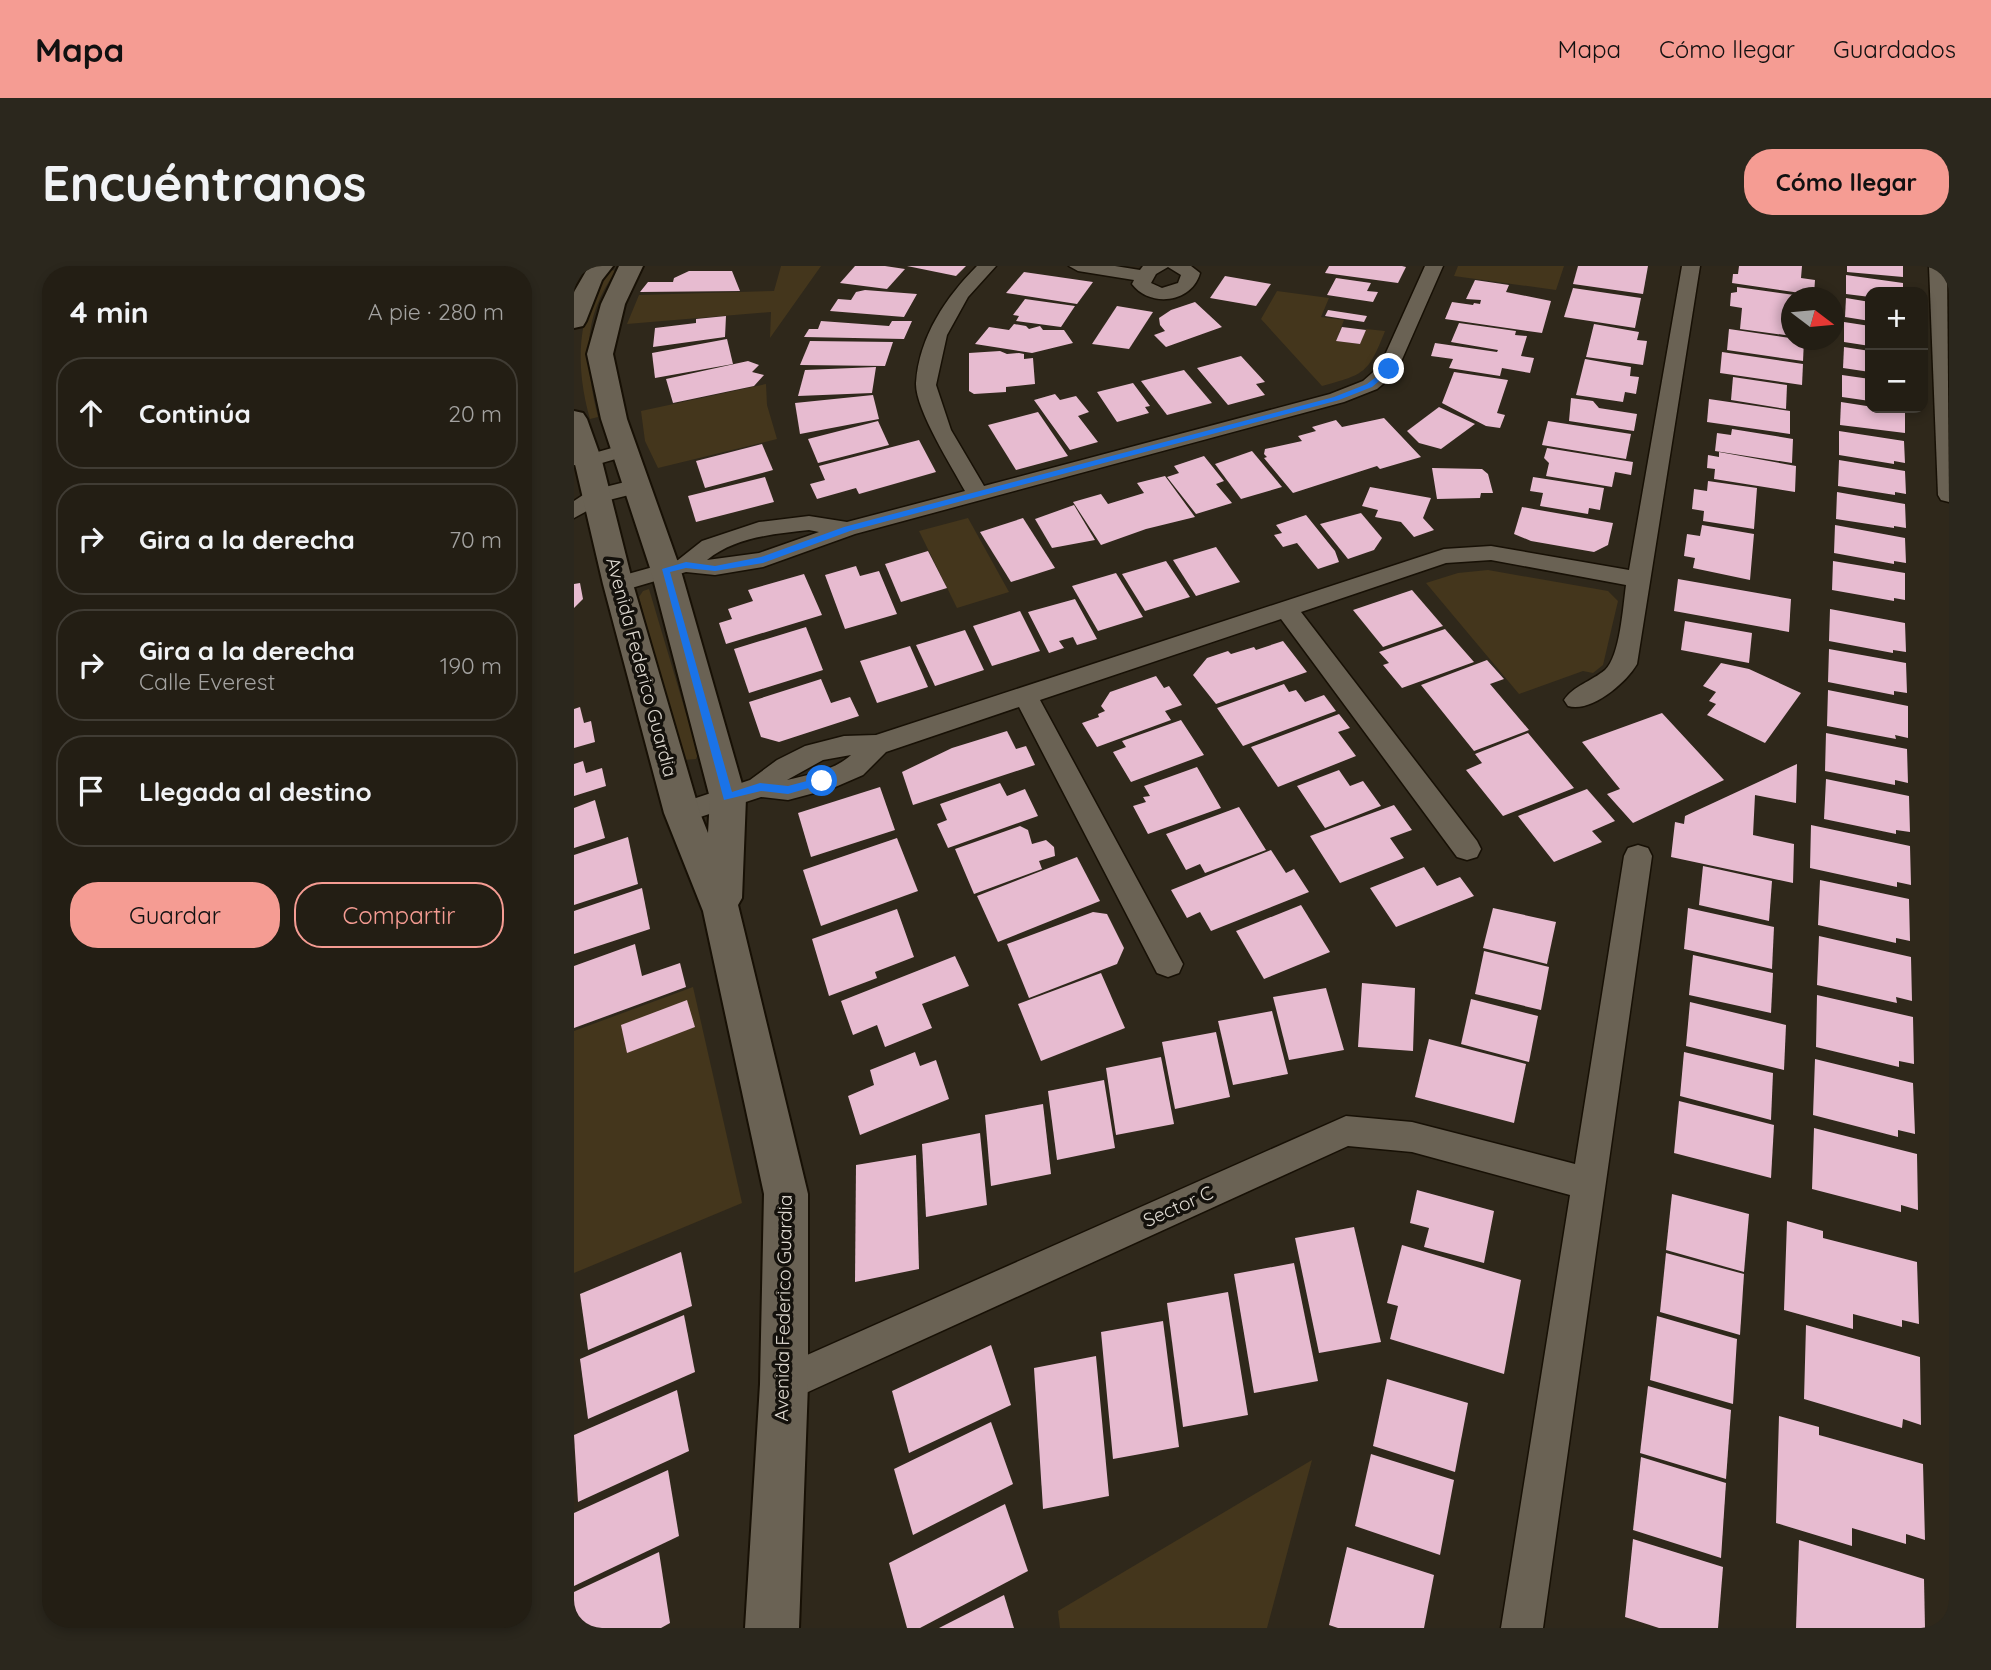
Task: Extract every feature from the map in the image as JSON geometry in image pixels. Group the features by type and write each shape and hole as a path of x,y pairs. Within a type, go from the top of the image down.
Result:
{"street":[{"path":"574,321 591,279 601,266"},
{"name":"Avenida Federico Guardia","path":"631,266 613,304 600,354 614,419 637,486 676,568 728,798 722,911"},
{"path":"978,494 941,430 926,385 937,335 960,294 987,266"},
{"path":"1078,266 1153,271"},
{"path":"1153,271 1141,284 1151,291 1179,291 1188,282 1191,273 1176,266"},
{"path":"618,584 676,568 715,568 763,560 847,529 1337,398 1370,385 1389,369 1434,266"},
{"path":"1577,700 1612,678 1625,664 1691,266"},
{"path":"1938,266 1949,495"},
{"name":"Avenida Federico Guardia","path":"574,419 585,503 618,584 682,813 722,911 786,1194 784,1384 772,1628"},
{"path":"581,460 626,450"},
{"path":"585,503 637,486"},
{"path":"682,813 760,787 788,790 822,781 854,768 877,745 1444,556 1491,553 1638,579"},
{"path":"1286,609 1466,849"},
{"path":"1025,695 1168,964"},
{"path":"1522,1628 1638,856"},
{"name":"Sector C","path":"784,1384 1346,1131 1412,1138 1588,1184"}],"shaded area":[{"path":"781,266 821,266 770,338 771,312 627,324 639,295 774,291"},
{"path":"1458,266 1564,266 1556,290 1454,276"},
{"path":"611,270 616,271 605,289 591,324 590,378 598,417 590,419 582,380 581,341 590,304"},
{"path":"1277,291 1329,298 1321,317 1344,320 1336,341 1360,344 1366,329 1385,331 1369,364 1356,375 1322,386 1261,319"},
{"path":"766,384 767,405 777,439 658,468 645,441 641,411"},
{"path":"968,518 1009,592 957,608 919,531"},
{"path":"1488,570 1608,591 1618,601 1603,665 1593,673 1583,671 1519,694 1426,583 1458,573"},
{"path":"649,589 698,754 696,759 684,760 639,597 643,591"},
{"path":"693,987 742,1203 574,1273 574,1031"},
{"path":"1312,1460 1267,1628 1060,1628 1058,1611"}],"building":[{"path":"855,266 905,269 887,289 840,283"},
{"path":"907,266 966,266 956,276"},
{"path":"1329,266 1406,267 1398,283 1325,273"},
{"path":"1578,266 1648,266 1643,294 1573,284"},
{"path":"1739,266 1802,266 1801,278 1815,280 1815,287 1781,287 1781,290 1732,283 1733,274 1738,274"},
{"path":"1847,266 1903,266 1903,277 1847,272"},
{"path":"689,271 732,271 740,291 640,292 648,282 673,282 674,278"},
{"path":"1024,272 1093,282 1077,304 1006,293"},
{"path":"1846,275 1903,283 1903,287 1865,287 1865,296 1846,294"},
{"path":"1225,276 1271,284 1256,306 1210,298"},
{"path":"1336,278 1371,283 1367,291 1378,292 1373,302 1327,295"},
{"path":"1475,280 1509,285 1506,292 1551,301 1542,333 1445,319 1452,302 1480,304 1481,300 1466,299"},
{"path":"1737,287 1781,293 1781,335 1740,329 1742,308 1730,306 1731,293 1737,292"},
{"path":"1573,288 1641,298 1635,328 1564,317"},
{"path":"865,290 917,294 904,317 830,311 838,299 851,300 856,292"},
{"path":"1846,298 1865,301 1865,320 1845,317"},
{"path":"1025,299 1075,306 1061,327 1016,321 1019,316 1013,315"},
{"path":"1195,302 1222,327 1166,347 1154,335 1165,331 1159,318 1171,310"},
{"path":"1117,306 1153,312 1129,349 1092,344"},
{"path":"1328,310 1367,316 1364,322 1325,316"},
{"path":"726,316 725,337 653,347 655,328"},
{"path":"821,321 889,326 892,321 912,321 904,339 804,337 809,329 818,329"},
{"path":"1844,322 1865,325 1865,345 1844,342"},
{"path":"1459,323 1516,331 1515,335 1527,336 1521,356 1534,358 1530,373 1502,368 1500,376 1449,368 1453,359 1431,356 1435,343 1497,352 1498,350 1451,342"},
{"path":"1014,324 1029,329 1040,326 1043,330 1064,330 1073,343 1032,353 975,344 989,327 1009,330"},
{"path":"1594,324 1639,332 1637,340 1647,341 1643,365 1586,357"},
{"path":"1342,327 1366,330 1360,344 1336,341"},
{"path":"1729,329 1781,337 1781,350 1804,350 1803,361 1727,350"},
{"path":"727,339 733,364 655,378 652,353"},
{"path":"810,341 893,342 885,366 800,365"},
{"path":"1844,347 1865,350 1865,371 1843,368"},
{"path":"1000,351 1007,354 1024,354 1024,359 1033,358 1035,384 1006,387 1006,392 974,394 969,391 969,353"},
{"path":"1722,352 1803,364 1802,385 1720,373"},
{"path":"1241,356 1265,382 1256,384 1265,395 1228,405 1197,368"},
{"path":"1585,359 1631,367 1630,376 1639,377 1636,394 1625,392 1623,402 1576,395"},
{"path":"748,361 759,365 752,372 764,375 754,386 673,403 666,379"},
{"path":"876,367 872,393 798,396 805,370"},
{"path":"1184,370 1212,403 1167,415 1141,381"},
{"path":"1454,372 1508,380 1497,413 1505,415 1500,428 1486,426 1442,403"},
{"path":"1842,375 1865,378 1865,400 1842,397"},
{"path":"1733,377 1787,385 1786,409 1731,400"},
{"path":"1133,383 1150,406 1145,407 1149,413 1117,422 1097,392"},
{"path":"1055,394 1060,400 1076,396 1089,412 1078,416 1098,442 1070,450 1034,400"},
{"path":"873,395 879,419 800,434 795,403"},
{"path":"1571,398 1593,401 1599,408 1637,414 1634,431 1569,421"},
{"path":"1709,399 1790,411 1790,434 1707,422"},
{"path":"1841,402 1865,406 1865,413 1905,413 1905,433 1840,425"},
{"path":"1439,407 1475,424 1441,449 1419,443 1407,431"},
{"path":"1038,412 1068,456 1016,470 988,425"},
{"path":"1384,418 1421,457 1380,469 1377,466 1293,493 1264,458 1267,457 1264,454 1265,449 1302,441 1298,436 1316,431 1312,427 1336,420 1342,427"},
{"path":"878,421 889,445 818,463 808,439"},
{"path":"1548,421 1631,434 1626,459 1542,445"},
{"path":"1732,429 1793,439 1792,463 1715,451 1717,433 1731,435"},
{"path":"1839,431 1904,441 1905,463 1894,461 1894,464 1839,455"},
{"path":"919,440 936,472 859,494 856,488 817,499 810,484 825,480 819,466"},
{"path":"762,444 773,470 705,488 696,461"},
{"path":"1547,448 1633,462 1631,475 1615,472 1612,487 1546,476 1549,463 1544,458"},
{"path":"1252,451 1282,487 1241,499 1215,464"},
{"path":"1719,452 1796,466 1795,492 1714,479 1715,469 1707,468 1708,455 1719,457"},
{"path":"1204,456 1224,481 1216,484 1232,503 1196,514 1167,477 1179,473 1174,466"},
{"path":"1839,460 1905,471 1906,494 1895,492 1895,495 1838,486"},
{"path":"1432,468 1482,469 1488,474 1493,493 1481,493 1480,498 1437,499"},
{"path":"1165,476 1195,517 1146,529 1101,545 1073,502 1101,494 1108,504 1144,493 1137,483"},
{"path":"765,477 774,502 696,522 688,496"},
{"path":"1533,477 1604,488 1600,510 1589,508 1588,514 1540,506 1543,493 1530,491"},
{"path":"1708,481 1757,488 1754,529 1703,521 1704,511 1692,509 1694,489 1707,491"},
{"path":"1370,487 1431,498 1423,518 1434,530 1414,537 1401,522 1375,517 1378,510 1362,506"},
{"path":"1837,492 1905,504 1906,528 1836,519"},
{"path":"1074,505 1095,540 1052,548 1035,519"},
{"path":"1522,507 1613,523 1608,545 1594,552 1531,541 1514,534"},
{"path":"1361,513 1382,538 1374,550 1348,559 1320,524"},
{"path":"1306,515 1335,551 1339,562 1318,569 1297,543 1283,547 1274,535 1282,533 1276,525"},
{"path":"1023,518 1055,568 1011,582 980,532"},
{"path":"1702,525 1754,534 1750,580 1693,568 1695,558 1684,556 1687,534 1700,536"},
{"path":"1835,525 1905,538 1906,563 1894,561 1894,564 1834,553"},
{"path":"1216,547 1240,582 1196,596 1173,560"},
{"path":"928,551 947,588 901,602 885,564"},
{"path":"1166,561 1190,597 1145,611 1122,574"},
{"path":"1833,561 1905,573 1905,600 1894,598 1894,601 1832,590"},
{"path":"856,566 860,576 879,571 897,614 845,629 825,575"},
{"path":"1116,573 1143,617 1098,631 1072,586"},
{"path":"804,574 822,615 726,644 719,623 732,619 728,609 753,601 748,590"},
{"path":"1678,579 1791,599 1789,632 1674,611"},
{"path":"580,583 583,599 574,608 574,584"},
{"path":"1412,590 1443,626 1383,647 1353,610"},
{"path":"1075,599 1097,639 1077,645 1073,637 1059,641 1064,648 1049,653 1028,612"},
{"path":"1830,609 1905,623 1906,652 1893,650 1893,653 1829,641"},
{"path":"1020,611 1040,651 992,666 973,626"},
{"path":"1685,621 1752,633 1749,663 1681,650"},
{"path":"806,627 823,670 749,693 734,649"},
{"path":"1445,629 1474,662 1402,688 1383,665 1389,663 1379,652"},
{"path":"965,630 984,670 935,686 916,645"},
{"path":"1283,641 1307,672 1216,704 1193,675 1207,658 1228,651 1231,654 1254,647 1256,650"},
{"path":"910,646 928,687 877,703 860,661"},
{"path":"1829,649 1906,663 1907,693 1894,691 1894,695 1828,682"},
{"path":"1487,660 1504,679 1490,684 1529,730 1474,751 1421,685"},
{"path":"1721,663 1749,669 1801,693 1765,743 1707,715 1716,704 1709,701 1716,692 1703,686"},
{"path":"1156,676 1164,688 1169,686 1182,705 1165,711 1171,720 1097,747 1082,723 1099,717 1098,714 1105,711 1101,706 1110,692"},
{"path":"821,679 831,703 850,697 859,716 779,742 761,737 749,702"},
{"path":"1284,684 1289,692 1296,690 1305,702 1324,695 1336,711 1243,746 1217,708"},
{"path":"1828,690 1908,706 1908,738 1895,735 1896,739 1827,726"},
{"path":"580,707 584,723 591,721 595,742 574,748 574,709"},
{"path":"1662,713 1724,780 1633,823 1607,794 1620,789 1582,742"},
{"path":"1339,714 1350,728 1338,732 1356,756 1278,787 1251,747"},
{"path":"1181,720 1204,755 1131,782 1113,752 1126,747 1122,741"},
{"path":"1007,731 1016,749 1026,746 1035,765 913,805 902,772 952,748"},
{"path":"1528,733 1574,788 1503,816 1466,770 1482,763 1475,754"},
{"path":"1826,733 1907,749 1908,783 1895,780 1895,785 1825,771"},
{"path":"583,761 586,773 602,768 606,786 574,796 574,764"},
{"path":"1797,764 1796,803 1755,795 1753,835 1794,844 1793,883 1671,857 1675,822 1684,824 1685,816"},
{"path":"1197,767 1221,808 1148,834 1133,806 1146,802 1143,797 1150,796 1144,786"},
{"path":"1339,770 1350,786 1363,781 1381,806 1325,828 1297,786"},
{"path":"1826,779 1909,796 1910,832 1896,830 1896,834 1824,819"},
{"path":"1000,783 1007,796 1025,789 1038,816 948,848 937,824 947,820 940,804"},
{"path":"880,787 895,830 811,857 798,813"},
{"path":"1587,789 1615,821 1592,831 1602,842 1554,862 1518,816"},
{"path":"595,800 605,838 574,848 574,808"},
{"path":"1394,805 1412,830 1390,838 1404,858 1340,883 1310,836"},
{"path":"1239,807 1266,850 1205,873 1200,864 1186,870 1166,834"},
{"path":"1811,825 1910,846 1911,885 1897,882 1897,887 1810,868"},
{"path":"1020,826 1028,830 1032,844 1046,840 1054,847 1055,856 1039,861 1042,869 974,894 955,849"},
{"path":"628,837 638,884 574,905 574,855"},
{"path":"897,838 918,891 821,926 803,870"},
{"path":"1271,850 1286,873 1294,869 1309,892 1211,931 1200,912 1187,918 1171,890"},
{"path":"1077,857 1100,901 998,942 977,896"},
{"path":"1703,866 1772,881 1769,921 1699,905"},
{"path":"1424,867 1437,886 1460,877 1474,896 1396,927 1370,888"},
{"path":"1820,880 1909,899 1910,941 1896,938 1896,943 1818,925"},
{"path":"642,888 650,929 574,954 574,911"},
{"path":"1301,905 1330,952 1264,979 1236,931"},
{"path":"1493,908 1556,922 1547,964 1483,948"},
{"path":"1688,908 1774,927 1772,969 1684,949"},
{"path":"897,909 914,957 875,972 877,978 829,996 812,939"},
{"path":"1093,912 1107,914 1124,948 1117,964 1029,998 1007,944"},
{"path":"1819,936 1911,957 1912,1001 1896,997 1897,1003 1817,985"},
{"path":"635,944 642,976 680,963 686,987 574,1028 574,966"},
{"path":"1484,951 1549,967 1541,1010 1475,994"},
{"path":"1693,955 1773,973 1771,1013 1689,995"},
{"path":"955,956 969,986 922,1004 932,1028 885,1047 877,1025 853,1035 841,1001"},
{"path":"1101,973 1125,1028 1041,1061 1018,1004"},
{"path":"1362,983 1415,988 1413,1051 1358,1047"},
{"path":"1326,988 1344,1050 1289,1060 1273,997"},
{"path":"1817,995 1913,1017 1914,1064 1899,1061 1899,1067 1816,1047"},
{"path":"1471,999 1538,1016 1529,1062 1461,1044"},
{"path":"687,1000 695,1027 627,1053 621,1025"},
{"path":"1690,1002 1786,1025 1784,1070 1686,1046"},
{"path":"1272,1011 1288,1074 1233,1085 1218,1021"},
{"path":"1216,1032 1230,1097 1175,1109 1162,1042"},
{"path":"1429,1039 1526,1064 1514,1123 1415,1097"},
{"path":"915,1052 920,1066 936,1060 949,1099 860,1135 848,1096 874,1085 870,1070"},
{"path":"1684,1052 1773,1073 1771,1120 1680,1096"},
{"path":"1161,1057 1174,1124 1116,1135 1106,1068"},
{"path":"1815,1059 1913,1083 1915,1134 1898,1130 1898,1137 1813,1115"},
{"path":"1104,1080 1115,1148 1057,1160 1048,1091"},
{"path":"1679,1101 1774,1125 1771,1178 1674,1153"},
{"path":"1043,1104 1051,1174 991,1186 985,1115"},
{"path":"1814,1128 1917,1154 1918,1210 1901,1205 1901,1212 1812,1189"},
{"path":"980,1133 987,1205 926,1217 922,1144"},
{"path":"916,1155 919,1269 855,1282 856,1165"},
{"path":"1417,1190 1494,1211 1484,1263 1424,1247 1429,1228 1410,1223"},
{"path":"1672,1194 1749,1214 1744,1272 1666,1250"},
{"path":"1787,1221 1823,1231 1823,1238 1917,1262 1919,1324 1902,1320 1902,1327 1853,1314 1853,1329 1784,1310"},
{"path":"1354,1227 1381,1342 1319,1353 1295,1238"},
{"path":"1402,1245 1521,1280 1504,1374 1390,1339 1398,1306 1387,1303"},
{"path":"681,1252 692,1306 588,1350 580,1294"},
{"path":"1666,1253 1744,1274 1740,1335 1660,1312"},
{"path":"1294,1263 1318,1381 1254,1393 1234,1274"},
{"path":"1228,1292 1248,1415 1183,1427 1167,1303"},
{"path":"684,1315 695,1372 588,1419 580,1359"},
{"path":"1657,1316 1737,1339 1733,1404 1650,1380"},
{"path":"1163,1321 1179,1447 1113,1459 1101,1332"},
{"path":"1806,1325 1920,1357 1921,1425 1903,1419 1902,1428 1804,1399"},
{"path":"991,1345 1011,1405 909,1453 892,1391"},
{"path":"1096,1356 1109,1496 1043,1509 1034,1368"},
{"path":"1387,1379 1468,1403 1455,1472 1373,1446"},
{"path":"1648,1386 1731,1410 1726,1479 1640,1453"},
{"path":"677,1390 689,1451 578,1502 574,1435"},
{"path":"1779,1416 1819,1427 1819,1435 1923,1464 1925,1540 1906,1534 1906,1544 1852,1528 1852,1546 1776,1523"},
{"path":"991,1422 1013,1484 913,1535 894,1469"},
{"path":"1371,1454 1454,1480 1440,1555 1355,1526"},
{"path":"1641,1457 1726,1483 1721,1558 1633,1530"},
{"path":"668,1470 679,1536 574,1586 574,1513"},
{"path":"1005,1504 1028,1571 920,1628 907,1628 889,1563"},
{"path":"1633,1539 1723,1567 1718,1628 1659,1628 1625,1617"},
{"path":"1799,1540 1924,1579 1925,1628 1796,1628"},
{"path":"1347,1547 1434,1575 1424,1628 1338,1628 1329,1625"},
{"path":"659,1552 670,1623 661,1628 574,1628 574,1592"},
{"path":"1004,1595 1014,1628 939,1628"}],"route":[{"path":"822,781 788,790 760,787 728,798 666,571 686,565 715,568 763,560 847,529 1337,398 1370,385 1389,369"}]}
